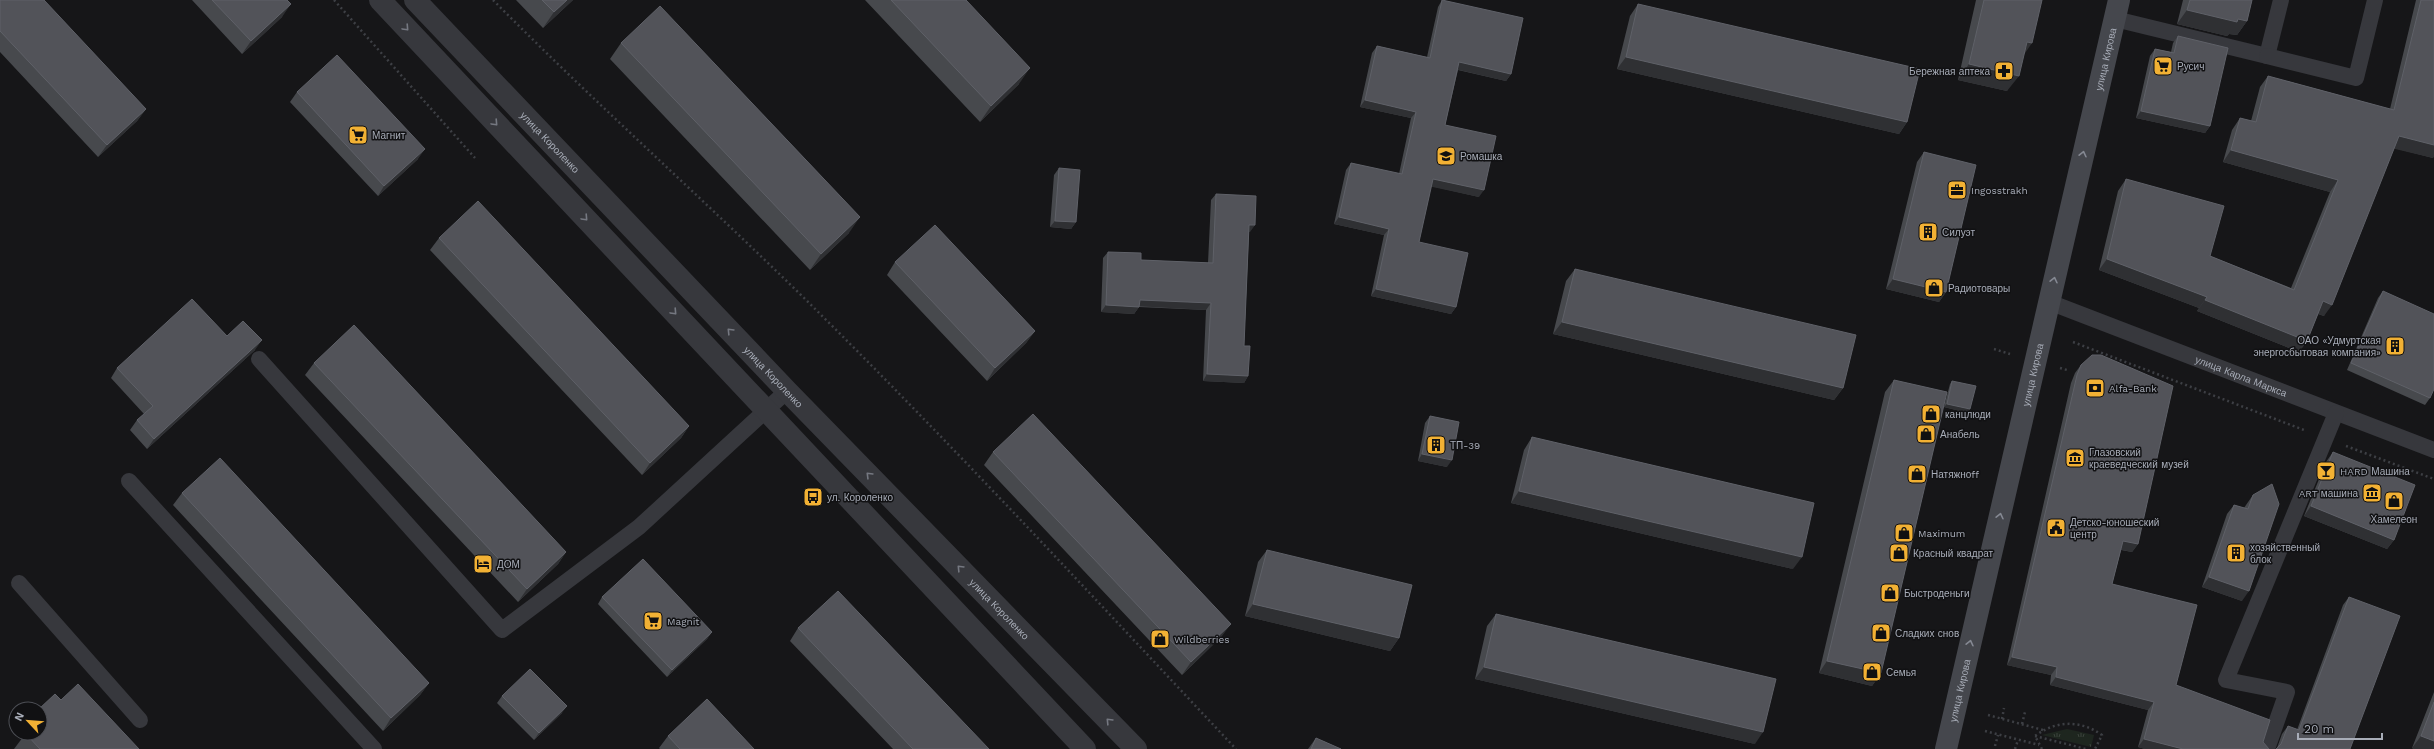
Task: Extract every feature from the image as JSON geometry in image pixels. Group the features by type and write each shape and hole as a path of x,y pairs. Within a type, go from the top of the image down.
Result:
{"main road":[{"name":"улица Кирова","path":"1946,749 2117,10"}],"street":[{"path":"380,0 1085,749"},
{"name":"улица Короленко","path":"415,0 787,391 1136,749"}],"lane":[{"path":"2267,56 2281,0"},
{"path":"2117,10 2267,56 2356,78 2375,0"},
{"name":"улица Карла Маркса","path":"2049,302 2434,450"},
{"path":"259,359 502,630 639,527 787,391"},
{"path":"2267,749 2287,692 2226,680 2336,413"},
{"path":"128,481 374,749"},
{"path":"19,583 140,720"}],"path":[{"path":"334,0 475,158"},
{"path":"493,0 553,61 802,296 938,432 1236,749"},
{"path":"2073,342 2434,479"},
{"path":"2002,718 2004,708"},
{"path":"2022,724 2025,712"},
{"path":"1988,715 2044,730"},
{"path":"2035,736 2044,730 2061,724 2085,726 2102,735 2095,749"},
{"path":"1984,731 2039,746"},
{"path":"1995,746 1998,735"},
{"path":"2035,736 2039,746 2042,749"},
{"path":"2035,736 2086,749"},
{"path":"2015,749 2018,740"}],"green space":[{"path":"2067,729 2094,735 2091,747 2042,735"}],"building":[{"path":"0,0 44,0 146,109 107,145 0,31"},
{"path":"212,0 287,0 291,4 251,41"},
{"path":"542,0 567,0 554,12"},
{"path":"891,0 966,0 1030,68 991,106"},
{"name":"Ромашка","path":"1442,0 1523,18 1511,74 1459,62 1445,125 1496,136 1484,190 1433,179 1419,242 1468,253 1456,307 1376,289 1389,229 1339,217 1351,163 1402,174 1416,112 1365,100 1377,46 1430,58"},
{"path":"1984,0 2042,0 2032,43 2027,42 2019,76 1969,64"},
{"path":"2190,0 2252,0 2247,21 2238,19 2237,22 2187,10"},
{"path":"2421,0 2434,0 2434,145 2399,136 2332,305 2323,301 2307,341 2205,300 2207,297 2107,259 2126,179 2224,206 2210,256 2294,290 2338,180 2231,150 2240,118 2256,122 2268,76 2394,110"},
{"path":"1638,4 1920,69 1907,122 1626,57"},
{"path":"660,6 860,217 821,254 621,43"},
{"path":"2178,36 2228,48 2210,126 2141,111 2155,49 2174,53"},
{"name":"Магнит","path":"337,55 425,149 384,186 297,92"},
{"name":"Силуэт","path":"1924,152 1976,165 1946,292 1893,279"},
{"path":"1059,168 1080,170 1076,222 1055,221"},
{"path":"1216,194 1256,196 1255,225 1249,225 1244,346 1250,346 1248,376 1207,374 1211,303 1140,300 1139,307 1106,305 1108,252 1141,253 1141,260 1213,263"},
{"path":"478,201 689,426 650,463 439,238"},
{"path":"935,225 1035,331 995,368 895,262"},
{"path":"1575,269 1856,335 1843,388 1562,322"},
{"name":"ОАО «Удмуртская энергосбытовая компания»","path":"2383,291 2434,314 2434,389 2430,398 2351,363"},
{"path":"192,299 227,336 243,321 262,340 154,439 137,420 153,406 117,368"},
{"path":"354,325 566,552 527,589 314,363"},
{"path":"2092,355 2101,355 2173,386 2138,544 2123,541 2112,584 2197,605 2176,685 2270,720 2263,742 2269,749 2183,749 2144,739 2154,702 2056,677 2057,667 2012,657 2077,375 2081,365"},
{"path":"1894,380 1947,392 1881,673 1827,661"},
{"path":"1952,381 1976,386 1970,409 1947,404"},
{"path":"1033,414 1231,624 1191,662 993,452"},
{"name":"ТП-39","path":"1430,416 1459,422 1452,460 1422,454"},
{"path":"1532,437 1814,503 1802,557 1519,491"},
{"path":"2333,452 2415,485 2394,540 2311,506"},
{"path":"220,458 429,683 391,718 182,493"},
{"name":"хозяйственный блок","path":"2272,484 2279,504 2249,591 2209,577 2234,505 2248,509 2253,495"},
{"path":"1267,550 1412,585 1399,638 1253,604"},
{"name":"Magnit","path":"643,559 712,632 672,670 602,597"},
{"path":"838,591 989,749 913,749 798,628"},
{"path":"2349,597 2400,616 2350,749 2276,749 2281,744 2288,726 2299,730"},
{"path":"1496,614 1776,679 1763,732 1484,667"},
{"path":"530,669 567,706 539,733 502,696"},
{"path":"78,684 139,749 40,749 32,741 48,741 48,701 55,694 61,700"},
{"path":"707,699 754,749 680,749 668,736"},
{"path":"2434,702 2434,741 2421,736"},
{"path":"1316,738 1341,749 1311,749"}],"place":[{"name":"Русич","path":"2163,66"},
{"name":"Бережная аптека","path":"2004,71"},
{"name":"Магнит","path":"358,135"},
{"name":"Ромашка","path":"1446,156"},
{"name":"Ingosstrakh","path":"1957,190"},
{"name":"Силуэт","path":"1928,232"},
{"name":"Радиотовары","path":"1934,288"},
{"name":"ОАО «Удмуртская энергосбытовая компания»","path":"2395,346"},
{"name":"Alfa-Bank","path":"2095,388"},
{"name":"канцлюди","path":"1931,414"},
{"name":"Анабель","path":"1926,434"},
{"name":"ТП-39","path":"1436,445"},
{"name":"Глазовский краеведческий музей","path":"2075,458"},
{"name":"HARD Машина","path":"2326,471"},
{"name":"Натяжноff","path":"1917,474"},
{"name":"ART машина","path":"2372,493"},
{"name":"ул. Короленко","path":"813,497"},
{"name":"Хамелеон","path":"2394,501"},
{"name":"Детско-юношеский центр","path":"2056,528"},
{"name":"Maximum","path":"1904,533"},
{"name":"Красный квадрат","path":"1899,553"},
{"name":"хозяйственный блок","path":"2236,553"},
{"name":"ДОМ","path":"483,564"},
{"name":"Быстроденьги","path":"1890,593"},
{"name":"Magnit","path":"653,621"},
{"name":"Сладких снов","path":"1881,633"},
{"name":"Wildberries","path":"1160,639"},
{"name":"Семья","path":"1872,672"}]}
